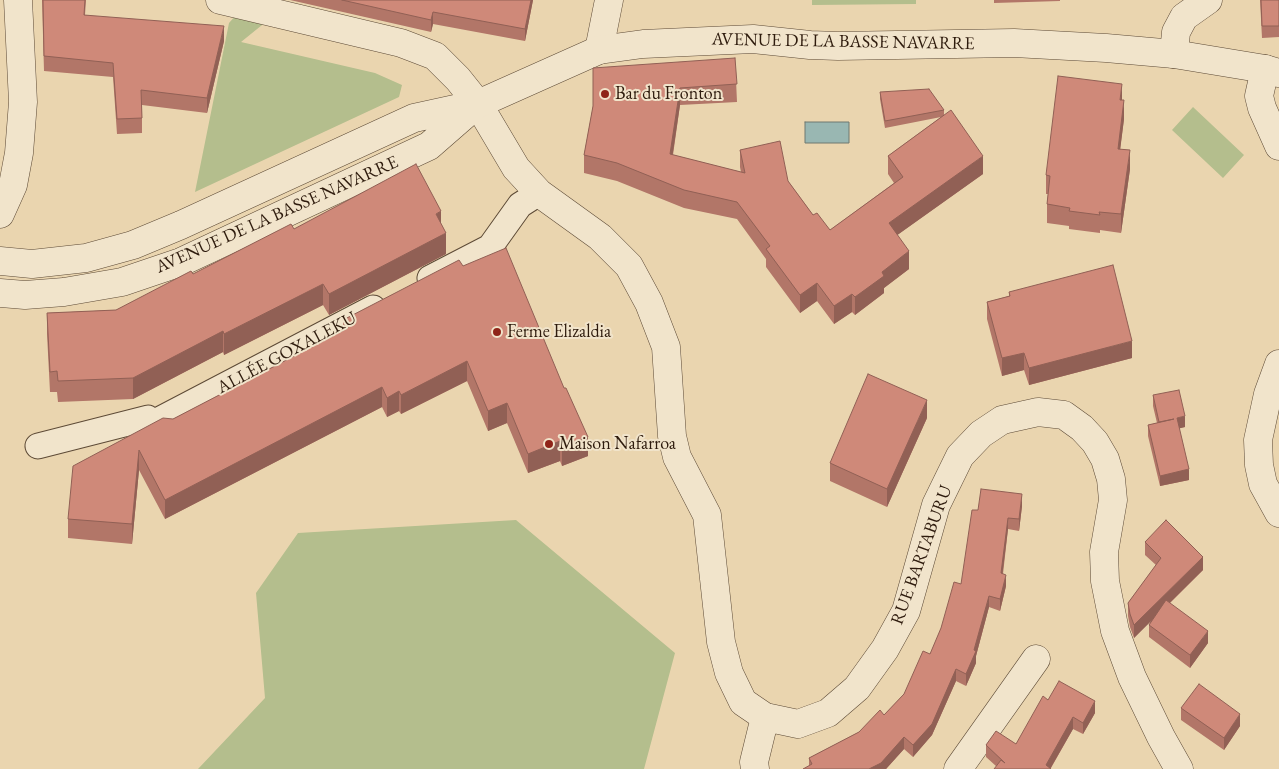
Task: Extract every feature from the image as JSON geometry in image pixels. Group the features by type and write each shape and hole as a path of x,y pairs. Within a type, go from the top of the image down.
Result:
{"street":[{"path":"0,214 13,185 19,153 23,102 18,0"},
{"name":"RUE BARTABURU","path":"220,0 401,43 435,56 458,79 478,104 516,168 539,193 600,236 628,266 649,303 666,347 672,436 677,457 707,515 721,642 729,673 743,702 765,717 798,724 828,713 857,688 885,649 906,611 936,506 960,456 981,434 1002,420 1038,412 1064,415 1082,428 1095,442 1106,459 1111,479 1113,500 1104,552 1105,581 1115,631 1132,678 1179,769"},
{"path":"599,50 609,0"},
{"path":"1174,54 1176,32 1184,17 1208,0"},
{"name":"AVENUE DE LA BASSE NAVARRE","path":"0,261 32,264 86,258 133,245 182,225 414,118 478,104 599,50 643,44 753,39 838,46 1014,43 1174,54 1272,71"},
{"path":"1272,71 1260,96 1262,108 1279,146"},
{"name":"AVENUE DE LA BASSE NAVARRE","path":"2,290 25,295 64,292 122,282 181,262 429,146 478,104"},
{"name":"ALLÉE GOXALEKU","path":"38,446 148,418 151,424 490,247 520,205 539,193"},
{"path":"1279,364 1268,394 1258,440 1259,465 1263,484 1279,513"},
{"path":"958,769 1036,659"},
{"path":"755,769 754,762 765,717"}],"green space":[{"path":"812,0 916,0 916,4 812,5"},
{"path":"237,14 267,21 241,42 375,73 402,85 399,97 195,192 229,23"},
{"path":"1193,107 1244,155 1223,178 1172,130"},
{"path":"516,520 675,653 644,769 198,769 265,698 256,593 298,533"}],"water":[{"path":"805,122 849,122 849,143 805,143"}],"building":[{"path":"43,0 85,0 84,15 224,26 207,98 141,90 142,118 117,119 113,63 44,56"},
{"path":"342,0 531,0 525,29 433,12 431,20"},
{"path":"1261,0 1279,0 1279,26 1262,26"},
{"path":"735,58 737,84 680,88 670,154 745,173 740,150 780,141 788,181 813,215 817,213 830,230 903,177 888,156 951,110 983,156 889,223 909,251 882,272 884,276 855,297 852,294 834,306 817,283 800,295 766,249 770,246 737,202 684,190 617,163 584,155 593,106 593,68"},
{"path":"1058,76 1122,84 1120,100 1124,100 1118,149 1130,150 1121,214 1099,212 1100,215 1069,211 1070,208 1047,204 1050,176 1046,175"},
{"path":"929,89 944,110 885,121 880,92"},
{"path":"416,164 441,211 436,214 446,233 329,294 323,284 224,334 223,331 133,378 58,381 57,371 50,372 47,313 116,310 191,271 193,274 291,224 294,229"},
{"path":"506,248 564,388 566,388 588,437 562,446 560,441 528,454 507,403 488,411 467,361 401,395 399,391 387,398 382,387 165,500 139,450 132,524 68,519 73,466 163,418 173,419 348,328 343,320 459,260 463,266"},
{"path":"1113,265 1132,341 1029,368 1024,353 1002,358 987,302 1010,296 1009,292"},
{"path":"868,374 927,400 887,489 830,463"},
{"path":"1179,390 1185,416 1177,418 1189,469 1160,476 1148,425 1174,419 1159,422 1153,395"},
{"path":"981,489 1022,494 1019,519 1008,518 1001,573 1006,575 1000,599 989,596 974,650 976,651 966,674 956,669 932,724 913,745 904,737 881,763 869,769 803,769 812,764 809,758 859,732 880,710 884,715 904,694 923,651 930,654 941,628 954,582 961,584 972,510 978,510"},
{"path":"1166,520 1203,557 1134,625 1128,603 1161,558 1145,542"},
{"path":"1166,600 1208,631 1190,655 1149,625"},
{"path":"1059,681 1095,701 1083,723 1073,717 1046,765 1051,769 994,769 1001,760 1005,763 986,745 996,731 1016,744 1043,696 1048,700"},
{"path":"1199,684 1240,714 1224,738 1181,708"}],"place":[{"name":"Bar du Fronton","path":"605,94"},
{"name":"Ferme Elizaldia","path":"497,332"},
{"name":"Maison Nafarroa","path":"549,444"}]}
